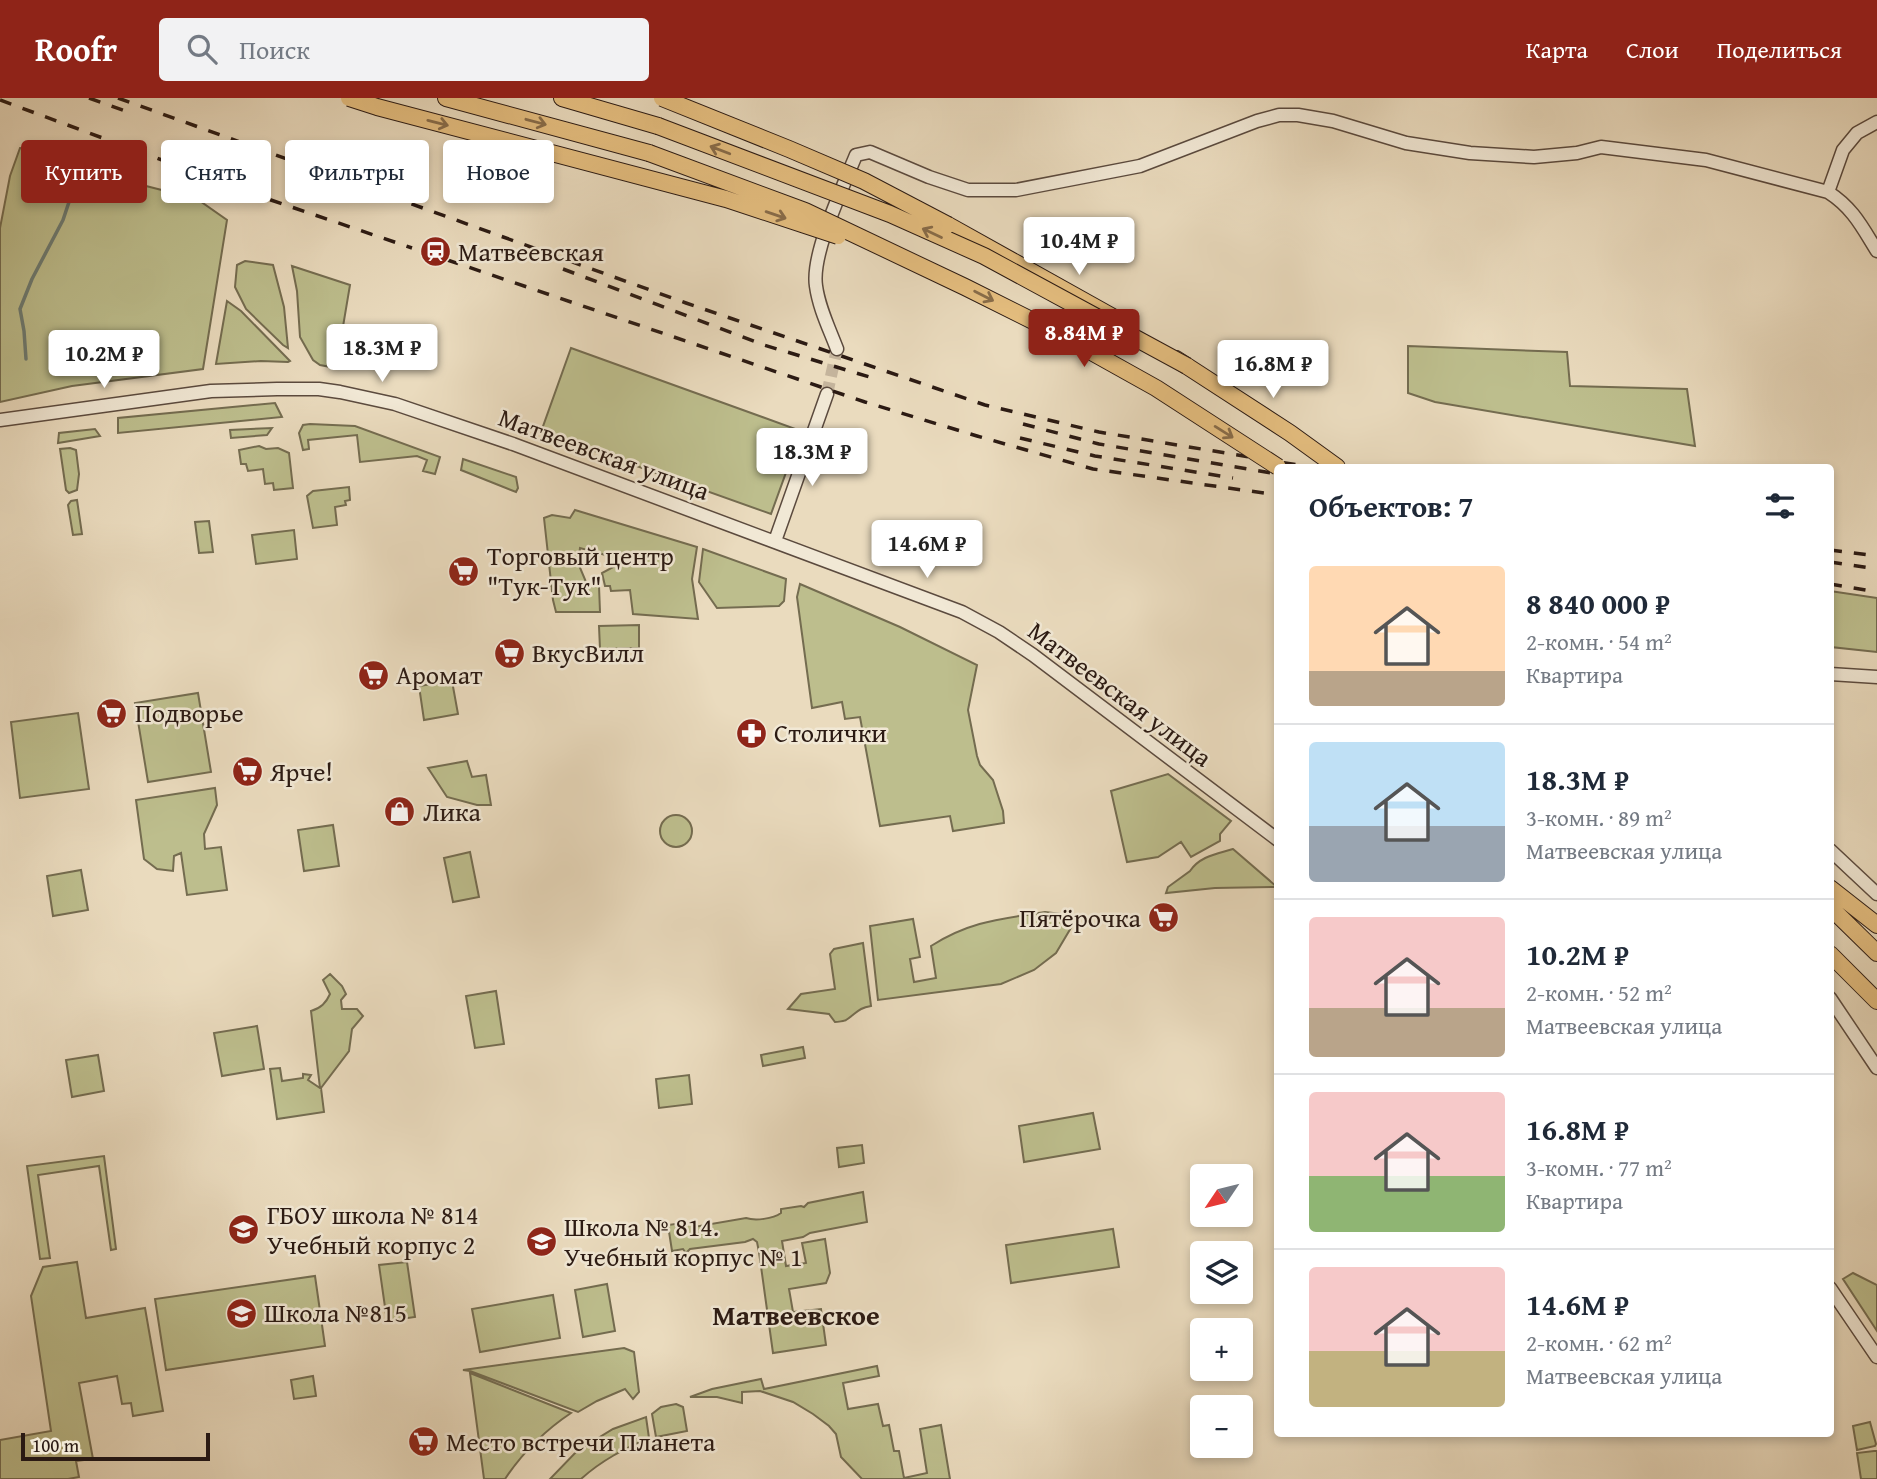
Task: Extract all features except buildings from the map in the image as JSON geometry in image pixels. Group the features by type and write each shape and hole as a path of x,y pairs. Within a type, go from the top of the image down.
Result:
{"main road":[{"path":"349,98 726,198 900,255"},
{"path":"446,98 649,153 805,211 1061,335 1144,382 1274,464"},
{"path":"562,98 658,126 890,214 984,257 1187,366"},
{"path":"662,98 864,181 947,225 1126,324 1332,464"},
{"path":"1834,891 1877,925"},
{"path":"1834,911 1877,953"},
{"path":"1834,958 1877,1001"}],"street":[{"path":"837,349 815,284 818,254 856,155 870,152 968,190 1016,190 1140,166 1257,121 1279,115 1298,115 1333,121 1406,143 1470,153 1534,158 1601,147 1706,160 1828,192 1850,210 1877,251"},
{"path":"1828,192 1843,150 1857,133 1877,122"},
{"name":"Матвеевская улица","path":"0,421 202,392 277,388 340,392 395,404 952,608 999,632 1274,836"},
{"path":"775,541 827,394"},
{"path":"1834,674 1877,677"},
{"path":"1834,854 1872,890"},
{"path":"1834,1005 1877,1068"},
{"path":"1834,1294 1877,1357"}],"green space":[{"path":"21,148 21,203 147,203 147,186 161,190 161,203 203,203 227,220 203,369 72,386 0,402 0,228 10,176"},
{"path":"245,261 273,265 284,307 288,348 246,309 235,287 237,265"},
{"path":"292,266 350,285 336,368 320,365 313,360 300,337 297,291"},
{"path":"227,301 241,311 290,361 216,364"},
{"path":"1408,346 1567,352 1570,386 1687,389 1695,446 1435,402 1408,393"},
{"path":"571,348 801,431 771,514 541,432"},
{"path":"275,403 282,417 118,433 118,418"},
{"path":"303,425 355,426 440,457 435,474 423,471 427,460 417,456 360,462 357,435 308,440 309,449 303,450 299,433"},
{"path":"272,428 267,435 231,438 230,430"},
{"path":"95,429 100,436 58,443 59,433"},
{"path":"259,446 266,449 278,448 289,453 293,488 274,490 273,483 265,484 263,469 248,471 246,464 241,464 239,450"},
{"path":"60,449 76,450 79,474 77,490 69,493 66,490"},
{"path":"463,459 516,477 516,492 461,470"},
{"path":"349,487 350,500 345,501 346,505 335,507 337,525 313,528 307,496 313,491"},
{"path":"77,500 82,534 73,535 68,505"},
{"path":"575,510 697,547 692,579 698,619 633,614 630,590 611,591 610,586 605,586 602,573 617,565 620,559 580,548 578,563 586,582 599,586 600,612 556,612 544,518 552,515 570,518"},
{"path":"209,521 213,552 199,553 195,522"},
{"path":"294,530 297,559 256,564 252,535"},
{"path":"703,549 786,579 784,601 779,606 717,608 699,582"},
{"path":"800,584 900,627 977,665 968,710 977,756 980,765 993,780 1004,823 953,831 950,816 880,826 860,717 845,719 842,702 812,708 797,597"},
{"path":"1834,592 1877,598 1877,652 1834,647"},
{"path":"639,625 639,648 600,649 599,626"},
{"path":"452,681 458,714 424,720 419,686"},
{"path":"198,693 211,772 148,782 135,703"},
{"path":"78,713 89,789 20,798 11,722"},
{"path":"467,761 472,777 486,775 491,805 477,805 447,797 428,768"},
{"path":"1168,774 1231,821 1220,834 1220,841 1191,857 1181,842 1158,857 1127,862 1111,791"},
{"path":"215,788 217,805 204,834 205,849 221,847 227,890 187,895 181,853 174,856 173,871 157,869 144,859 136,800"},
{"path":"676,815 687,820 692,831 687,842 676,847 665,842 660,831 665,820"},
{"path":"333,825 339,866 304,871 298,830"},
{"path":"1233,849 1274,887 1215,888 1166,893 1168,887 1209,856"},
{"path":"470,852 479,897 453,902 444,858"},
{"path":"81,870 88,910 53,916 47,876"},
{"path":"1045,912 1078,916 1056,953 1034,970 1001,984 878,1000 870,926 913,919 920,957 910,959 914,982 936,978 931,946 945,938 986,922"},
{"path":"863,943 871,1006 860,1009 845,1020 835,1022 829,1014 788,1009 801,994 835,989 830,954 834,949"},
{"path":"330,974 346,994 341,1000 342,1009 357,1009 363,1016 352,1029 349,1051 321,1088 324,1112 277,1119 270,1069 280,1068 282,1081 303,1078 303,1074 311,1075 308,1080 320,1088 311,1011 325,1003 330,994 323,980"},
{"path":"496,991 504,1044 475,1048 466,996"},
{"path":"257,1026 264,1069 222,1076 214,1033"},
{"path":"803,1047 805,1058 763,1066 761,1055"},
{"path":"98,1055 104,1091 72,1097 66,1060"},
{"path":"689,1075 692,1104 659,1108 656,1079"},
{"path":"1093,1113 1100,1149 1024,1162 1019,1126"},
{"path":"862,1145 864,1163 839,1167 837,1148"},
{"path":"104,1156 116,1249 111,1250 99,1166 38,1175 50,1258 40,1259 27,1166"},
{"path":"863,1192 867,1222 782,1241 786,1266 806,1263 802,1243 825,1239 830,1273 826,1283 789,1289 793,1312 821,1309 826,1345 773,1353 759,1252 757,1242 753,1239 690,1249 686,1253 683,1249 672,1251 668,1225 689,1222 694,1227 746,1218 764,1219 778,1215 781,1209 804,1207 808,1203"},
{"path":"1113,1229 1119,1267 1011,1283 1006,1245"},
{"path":"77,1262 86,1318 145,1308 163,1411 133,1416 131,1403 122,1404 117,1376 79,1383 93,1459 76,1461 79,1477 0,1479 0,1440 51,1431 31,1296 43,1267"},
{"path":"407,1262 415,1317 387,1321 379,1265"},
{"path":"1853,1273 1877,1285 1877,1331 1843,1279"},
{"path":"315,1276 325,1346 166,1370 155,1299"},
{"path":"607,1284 615,1331 583,1337 575,1290"},
{"path":"553,1295 560,1338 480,1352 472,1309"},
{"path":"624,1348 634,1352 639,1392 633,1399 625,1389 578,1412 463,1370"},
{"path":"877,1366 879,1376 843,1383 848,1409 878,1404 883,1426 889,1425 894,1451 899,1451 904,1478 927,1473 920,1429 941,1425 950,1479 862,1479 841,1457 836,1434 829,1426 793,1402 760,1391 742,1392 742,1403 717,1397 690,1397 712,1389 761,1379 764,1389"},
{"path":"470,1373 571,1413 535,1443 505,1479 484,1479"},
{"path":"313,1376 316,1396 294,1399 291,1380"},
{"path":"676,1404 683,1407 687,1431 656,1437 652,1414 661,1407"},
{"path":"646,1417 649,1438 597,1466 581,1479 550,1479 577,1451 613,1429"},
{"path":"1870,1422 1876,1444 1857,1450 1853,1426"},
{"path":"1877,1451 1877,1479 1861,1479 1857,1453"}],"waterway":[{"path":"26,359 20,309 69,203"}],"tunnel":[{"path":"827,394 837,349"}],"railway":[{"path":"89,98 128,112"},
{"path":"118,98 686,303 985,405 1099,432 1292,464"},
{"path":"0,100 262,197 412,248"},
{"path":"424,252 865,402 977,436 1093,469 1274,494"},
{"path":"563,269 764,345 876,379"},
{"path":"1023,424 1099,444 1274,473"},
{"path":"1020,438 1095,456 1233,478"},
{"path":"1834,551 1877,556"},
{"path":"1834,563 1877,569"},
{"path":"1834,585 1877,592"}],"place":[{"name":"Матвеевская","path":"435,252"},
{"name":"Торговый центр \"Тук-Тук\"","path":"464,571"},
{"name":"ВкусВилл","path":"509,653"},
{"name":"Аромат","path":"373,675"},
{"name":"Подворье","path":"112,713"},
{"name":"Столички","path":"751,733"},
{"name":"Ярче!","path":"247,772"},
{"name":"Лика","path":"400,812"},
{"name":"Пятёрочка","path":"1164,918"},
{"name":"ГБОУ школа № 814 Учебный корпус 2","path":"244,1230"},
{"name":"Школа № 814. Учебный корпус № 1","path":"541,1242"},
{"name":"Школа №815","path":"241,1313"},
{"name":"Место встречи Планета","path":"423,1442"}],"district":[{"name":"Матвеевское","path":"796,1315"}]}
